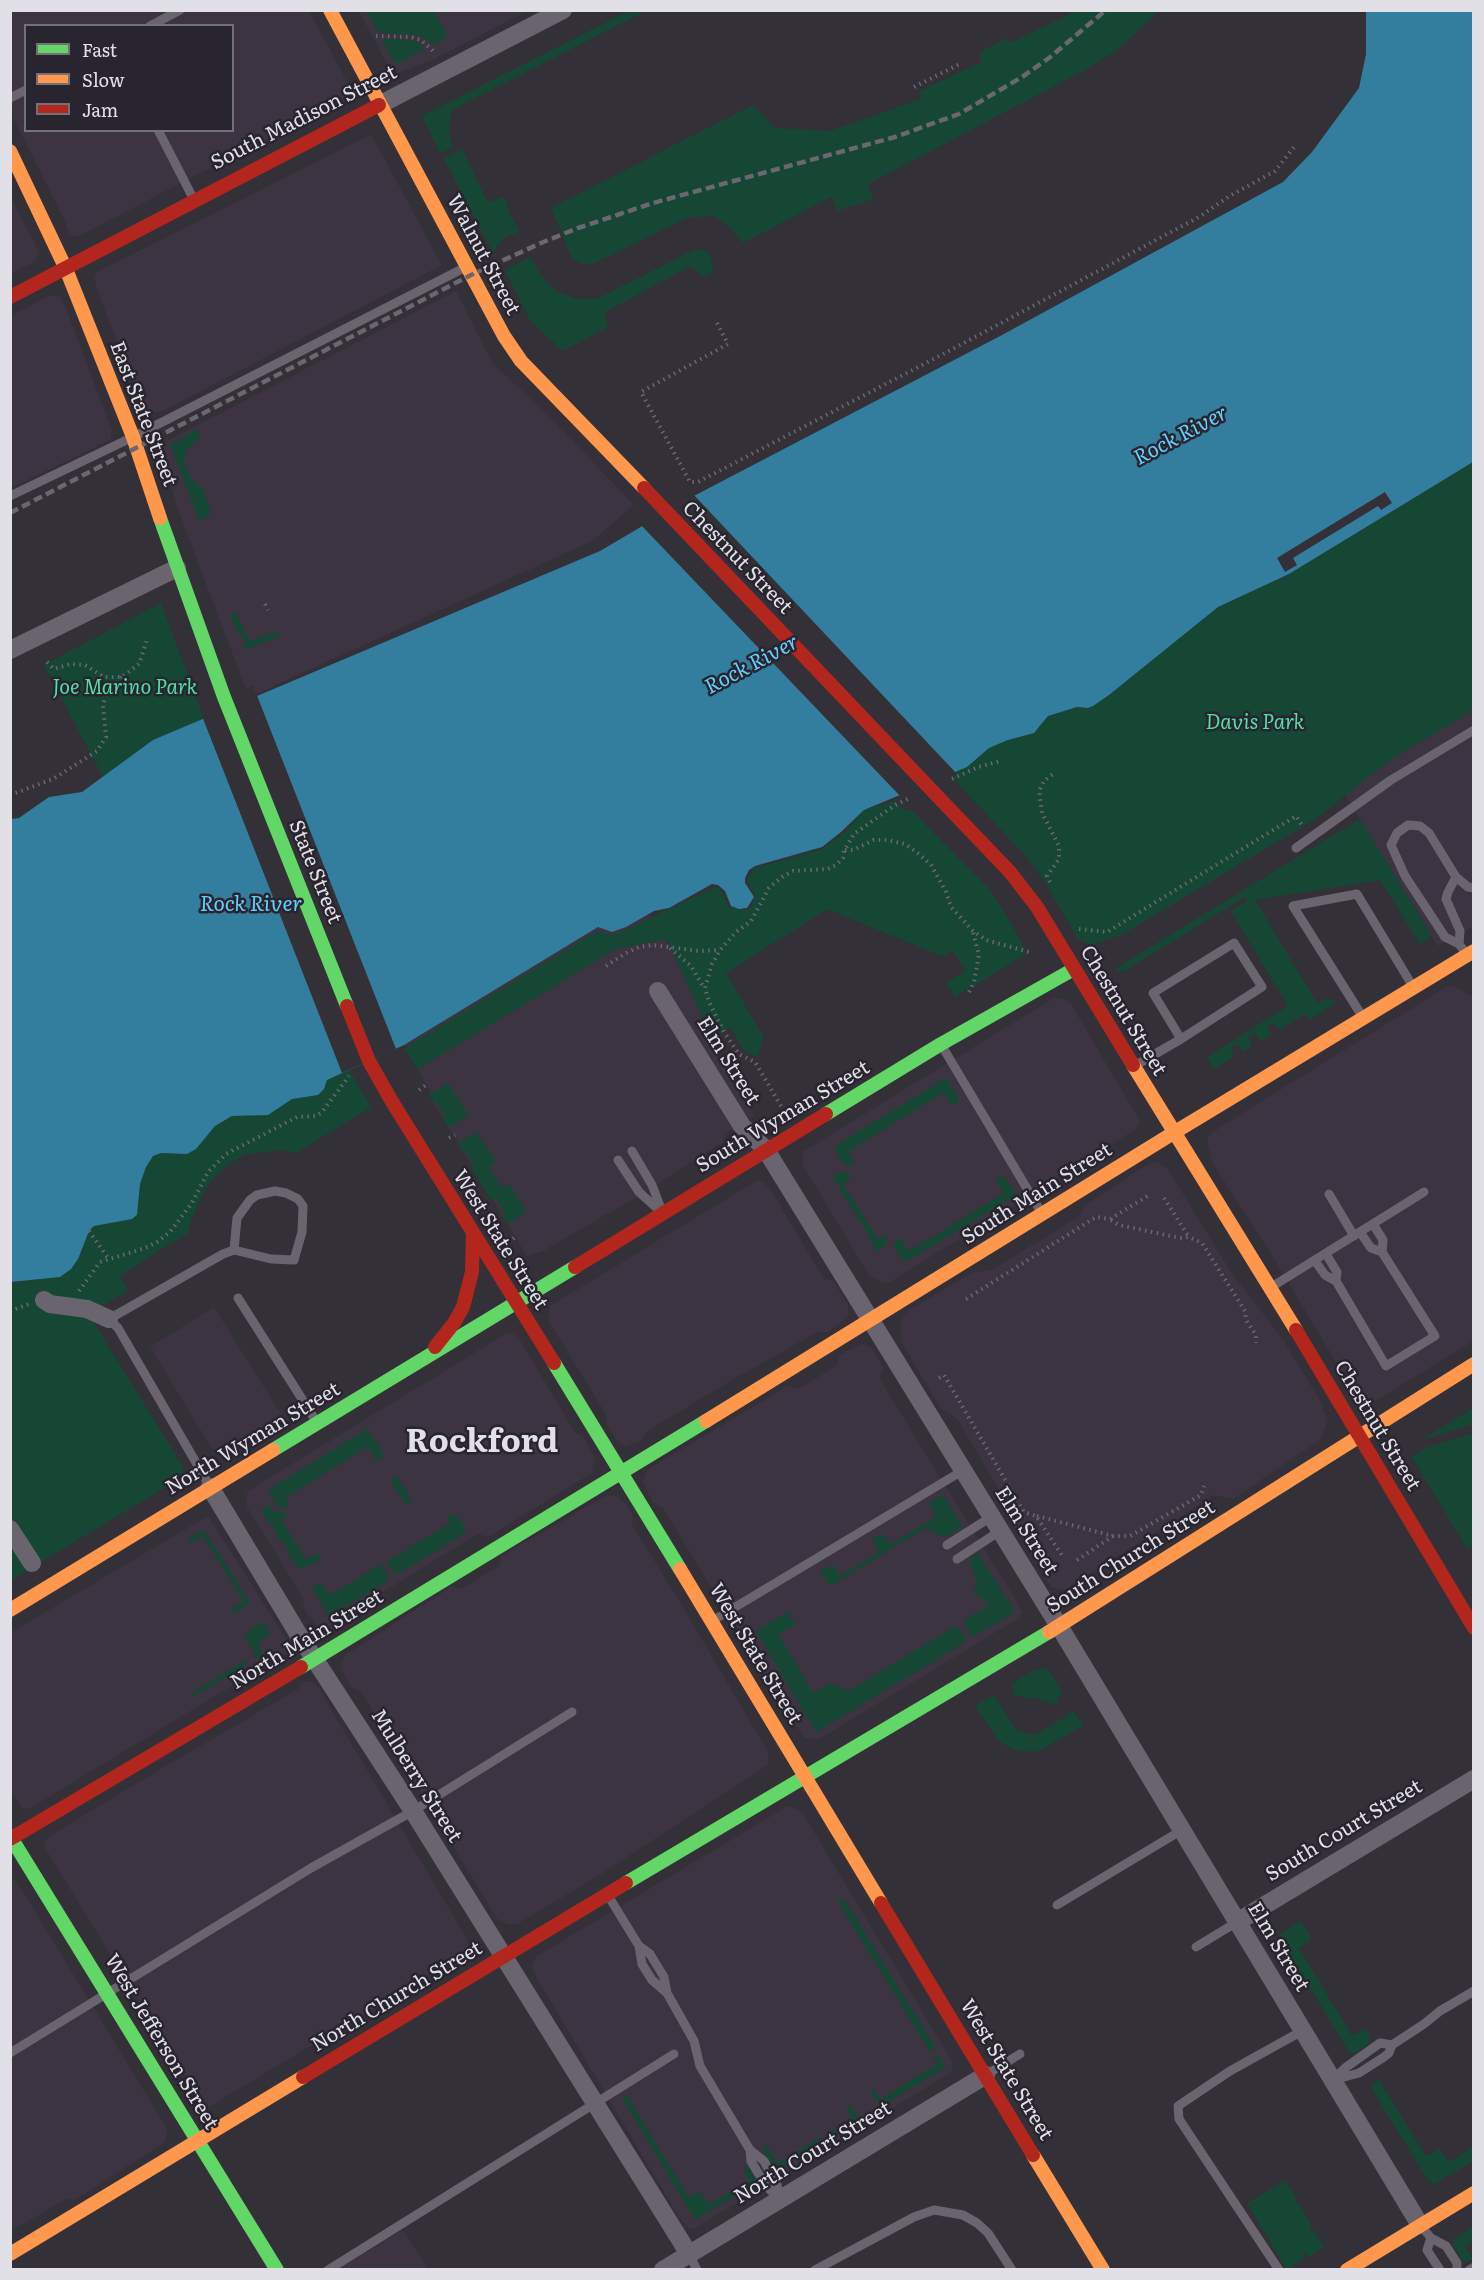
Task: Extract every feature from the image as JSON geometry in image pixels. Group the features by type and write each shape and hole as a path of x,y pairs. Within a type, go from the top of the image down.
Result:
{"main road":[{"name":"Walnut Street","path":"330,10 504,336 520,361 644,488"},
{"name":"South Madison Street","path":"10,297 379,105"},
{"name":"East State Street","path":"10,151 66,269 134,436 177,568 224,697"},
{"name":"Chestnut Street","path":"644,488 1010,872 1037,907 1360,1435 1473,1628"},
{"name":"State Street","path":"224,697 369,1061"},
{"name":"South Main Street","path":"621,1472 1468,954"},
{"name":"South Wyman Street","path":"516,1304 941,1044 1074,969"},
{"name":"West State Street","path":"369,1061 621,1472 1104,2270"},
{"path":"423,1360 448,1331 463,1306 472,1272 473,1234"},
{"name":"North Wyman Street","path":"10,1610 516,1304"},
{"name":"South Church Street","path":"805,1775 1059,1626 1473,1364"},
{"name":"North Main Street","path":"11,1838 315,1659 621,1472"},
{"name":"North Church Street","path":"10,2254 805,1775"},
{"name":"West Jefferson Street","path":"11,1838 277,2270"},
{"path":"1347,2270 1425,2231 1473,2193"}],"street":[{"name":"South Madison Street","path":"379,105 563,10"},
{"path":"10,650 177,568"},
{"name":"Elm Street","path":"658,991 742,1126 766,1150 1059,1626 1425,2231"},
{"path":"44,1300 50,1304 87,1309 109,1319"},
{"name":"Mulberry Street","path":"210,1487 300,1636 413,1811 693,2262"},
{"path":"10,1529 32,1563"},
{"name":"South Court Street","path":"1237,1922 1473,1779"},
{"name":"North Court Street","path":"663,2270 693,2262 780,2199 986,2075"}],"lane":[{"path":"154,24 180,10"},
{"path":"10,98 24,91"},
{"path":"159,132 194,200"},
{"path":"10,496 134,436 467,266"},
{"path":"1296,848 1390,780 1473,730"},
{"path":"1468,954 1445,937 1406,876 1391,845 1397,833 1408,825 1420,825 1429,833 1456,877 1468,887 1473,888"},
{"path":"1456,877 1446,899 1468,954"},
{"path":"1363,1018 1293,906 1357,894 1414,987"},
{"path":"1134,1067 1181,1039 1262,987 1234,943 1153,993 1181,1039"},
{"path":"941,1044 1042,1214"},
{"path":"632,1151 652,1185 663,1214"},
{"path":"618,1160 639,1192 663,1214"},
{"path":"109,1319 223,1254 234,1250 271,1259 294,1260 302,1232 303,1206 298,1199 286,1192 275,1191 257,1195 250,1200 237,1218 234,1250"},
{"path":"1270,1287 1424,1192"},
{"path":"1329,1194 1357,1234 1371,1248 1382,1252"},
{"path":"1315,1261 1325,1275 1336,1281 1386,1366 1435,1336 1382,1252 1383,1240 1373,1224"},
{"path":"1326,1254 1337,1272 1336,1281"},
{"path":"238,1298 318,1423"},
{"name":"Mulberry Street","path":"109,1319 118,1328 210,1487"},
{"path":"711,1621 962,1471"},
{"path":"947,1545 995,1524"},
{"path":"957,1558 995,1524"},
{"path":"10,2053 311,1868 413,1811 572,1712"},
{"path":"1057,1905 1182,1830"},
{"path":"607,1894 639,1946 650,1954 664,1977 667,1994 694,2041 700,2066 750,2150 751,2161 758,2173 770,2190 780,2199"},
{"path":"1196,1947 1237,1922"},
{"path":"1333,2080 1359,2073 1389,2053 1392,2045 1473,1991"},
{"path":"1279,2270 1179,2120 1178,2106 1230,2071 1302,2031"},
{"path":"328,2270 674,2054"},
{"path":"986,2075 1020,2054"},
{"path":"815,2270 914,2217 934,2210 963,2215 977,2223 988,2233 1012,2270"},
{"path":"1425,2231 1427,2250 1440,2270"},
{"path":"1425,2231 1446,2246 1457,2263 1457,2270"},
{"path":"1469,2270 1473,2267"}],"path":[{"path":"376,36 411,37 421,40 433,51"},
{"path":"914,87 960,64"},
{"path":"717,323 729,344 641,392 690,482 699,482 1199,217 1228,197 1275,171 1294,146"},
{"path":"265,604 268,610"},
{"path":"10,795 53,779 97,751 106,737 103,706 106,693 139,664 147,640"},
{"path":"47,662 54,669 70,664 85,665 104,676 122,677"},
{"path":"944,783 978,767 1001,761"},
{"path":"1052,885 1047,876 1059,859 1059,846 1042,813 1039,791 1044,781 1053,774"},
{"path":"705,988 712,964 720,950 736,932 751,921 769,888 793,870 828,869 843,858 844,850 854,834 895,805 915,796"},
{"path":"1073,920 1078,929 1107,932 1296,816 1311,837"},
{"path":"844,850 853,850 874,840 905,844 931,865 946,892 951,907 973,931 986,940 1033,953"},
{"path":"969,992 974,982 979,955 973,931"},
{"path":"606,966 639,947 652,945 700,951 720,950"},
{"path":"668,947 691,966 705,988 709,1002 724,1032 739,1054 755,1062 781,1106"},
{"path":"89,1231 108,1258 157,1242 182,1218 208,1172 222,1158 269,1130 297,1117 316,1116 322,1112 350,1076"},
{"path":"419,1090 426,1085"},
{"path":"449,1138 455,1135"},
{"path":"1110,1219 1151,1194"},
{"path":"1164,1198 1189,1237"},
{"path":"966,1299 1096,1217 1110,1219 1119,1225 1180,1238 1189,1237 1202,1243 1245,1311 1246,1320 1243,1328"},
{"path":"513,1239 517,1235"},
{"path":"1246,1320 1256,1335 1256,1343"},
{"path":"939,1378 944,1375 1024,1512 1113,1536 1130,1536 1201,1495 1204,1486"},
{"path":"1036,1516 1063,1557"},
{"path":"1077,1560 1113,1536"}],"shaded area":[{"path":"11,11 309,11 349,85 347,97 77,237 70,234 11,114"},
{"path":"359,11 527,11 432,60 400,72 391,70 388,66"},
{"path":"372,136 442,265 163,411 147,414 144,412 98,292 94,277 97,272"},
{"path":"10,195 39,255 32,263 11,273"},
{"path":"456,291 493,364 542,409 634,505 592,541 256,694 253,685 246,689 183,523 157,446"},
{"path":"50,295 60,297 65,306 112,431 110,440 11,488 11,316"},
{"path":"1473,710 1473,927 1438,946 1345,795 1389,761"},
{"path":"650,914 707,1009 699,1026 754,1116 725,1134 723,1142 640,1195 543,1251 527,1256 429,1095 431,1093 404,1045 598,927 626,927"},
{"path":"1448,986 1456,987 1473,997 1473,1341 1372,1403 1364,1402 1353,1394 1275,1260 1212,1162 1207,1143 1209,1136 1220,1127"},
{"path":"1054,998 1064,999 1071,1004 1140,1121 1136,1129 890,1282 884,1283 870,1277 804,1167 802,1157 804,1151"},
{"path":"1156,1162 1167,1168 1233,1275 1282,1338 1321,1402 1327,1421 1321,1439 1233,1499 1214,1495 1066,1589 1058,1589 1052,1587 1046,1579 1008,1517 1006,1502 958,1420 940,1407 902,1343 900,1325 904,1315 911,1309 972,1273 994,1269 1079,1217 1085,1205 1147,1165"},
{"path":"758,1180 764,1182 774,1195 824,1279 834,1281 848,1306 848,1317 827,1333 819,1331 725,1384 646,1432 641,1441 625,1446 619,1443 606,1424 607,1416 548,1320 550,1306"},
{"path":"214,1307 284,1419 228,1450 219,1452 211,1447 150,1347"},
{"path":"507,1333 513,1333 520,1340 576,1434 583,1436 595,1459 592,1473 488,1537 478,1534 365,1603 363,1612 335,1629 326,1631 319,1627 305,1611 302,1596 247,1507 248,1491"},
{"path":"862,1344 873,1350 884,1369 879,1378 1023,1612 1014,1621 819,1739 804,1738 662,1507 653,1503 643,1482 647,1470 788,1386 799,1389 837,1365 839,1355"},
{"path":"607,1495 617,1496 628,1506 633,1517 632,1525 768,1752 768,1765 601,1874 517,1924 508,1924 497,1919 362,1693 351,1687 341,1665 345,1655 451,1587 461,1589 499,1566 501,1556"},
{"path":"208,1516 287,1640 289,1648 286,1653 29,1809 22,1808 11,1790 10,1633"},
{"path":"311,1681 318,1687 467,1939 469,1950 209,2107 200,2100 45,1848 45,1842 50,1836 142,1780 298,1689 303,1682"},
{"path":"788,1806 803,1814 949,2056 953,2064 952,2070 694,2229 689,2228 680,2219 535,1975 532,1965 537,1956"},
{"path":"10,1874 21,1888 167,2132 165,2142 75,2200 68,2198 11,2231"},
{"path":"403,2230 428,2269 338,2269"}],"green space":[{"path":"630,10 646,11 452,110 449,128 453,148 440,153 422,116"},
{"path":"367,11 434,11 448,37 434,45 419,36 383,33 377,30"},
{"path":"1071,11 1158,11 1119,49 1085,70 868,184 873,199 838,211 831,197 743,243 727,224 713,216 687,218 593,264 582,264 572,258 551,208 753,105 775,128 830,131 921,99 920,91 981,62 980,52 1006,38 1011,43 1072,13"},
{"path":"385,38 415,40 425,49 399,63 395,62 383,42"},
{"path":"462,149 488,203 504,197 511,217 520,231 502,239 493,253 444,159"},
{"path":"694,250 704,250 711,256 713,272 703,277 691,266 605,312 608,327 563,351 530,320 505,270 530,257 542,277 556,291 577,299 597,299"},
{"path":"195,429 200,437 186,451 184,463 189,475 203,489 209,507 210,515 199,521 170,444"},
{"name":"Davis Park","path":"1473,462 1473,710 1389,761 1317,818 1123,934 1092,945 1078,939 1045,882 1025,855 949,774 974,762 989,748 1024,736 1039,728 1048,716 1078,707 1093,706 1218,607 1289,574"},
{"name":"Joe Marino Park","path":"161,603 204,719 153,740 103,777 44,665"},
{"path":"235,612 250,641 273,632 283,635 244,650 245,642 242,635 237,633 230,614"},
{"path":"895,801 903,809 913,812 991,891 1020,939 1026,954 955,997 946,983 966,971 953,951 942,956 827,909 726,973 764,1038 757,1057 743,1050 732,1028 713,1036 703,1030 702,1017 667,939 616,949 418,1069 404,1048 597,931 611,935 625,930 715,887 721,891 728,906 746,911 752,905 755,896 747,881 754,868 820,850 845,832 864,810"},
{"path":"1360,819 1432,936 1420,944 1380,880 1255,900 1317,1003 1327,998 1337,1002 1309,1020 1305,1014 1279,1030 1274,1022 1267,1027 1271,1034 1261,1041 1255,1033 1248,1038 1253,1046 1243,1052 1237,1044 1230,1049 1235,1056 1214,1069 1207,1057 1288,1006 1231,911 1248,901 1245,897 1123,972 1122,970 1119,972 1116,968"},
{"path":"349,1070 371,1107 296,1153 284,1150 246,1154 225,1167 203,1193 188,1233 119,1276 128,1291 88,1313 183,1467 184,1476 11,1580 11,1282 60,1277 94,1226 133,1219 137,1215 140,1184 153,1156 161,1153 187,1154 196,1149 215,1126 232,1116 277,1108 292,1099 318,1095 324,1089 326,1080"},
{"path":"946,1078 958,1097 958,1103 952,1105 943,1093 848,1152 855,1164 847,1166 841,1161 835,1148 836,1145"},
{"path":"448,1083 469,1115 448,1128 443,1119 446,1117 429,1095"},
{"path":"477,1132 496,1162 489,1167 502,1188 509,1184 527,1212 508,1224 496,1199 492,1201 471,1167 474,1165 466,1151 463,1152 458,1144"},
{"path":"841,1172 853,1177 843,1184 878,1239 887,1235 886,1245 879,1251 876,1250 861,1222 856,1218 857,1215 849,1207 850,1204 844,1199 839,1186 832,1179"},
{"path":"1000,1175 1007,1179 1016,1195 906,1262 899,1256 894,1246 899,1237 909,1251 1004,1193 996,1180"},
{"path":"1473,1408 1473,1424 1423,1440 1423,1439"},
{"path":"367,1429 383,1452 382,1458 377,1460 374,1458 367,1447 286,1498 290,1505 286,1508 277,1506 269,1492 270,1489"},
{"path":"1473,1433 1473,1546 1467,1549 1412,1457 1425,1448"},
{"path":"393,1476 397,1477 411,1499 409,1504 404,1502 391,1481"},
{"path":"943,1495 963,1527 943,1537 926,1528 830,1586 820,1571 833,1565 840,1576 879,1552 872,1538 883,1534 890,1545 936,1517 929,1503"},
{"path":"269,1505 273,1511 285,1512 287,1516 281,1520 306,1559 320,1553 322,1557 320,1559 301,1570 288,1555 284,1543 279,1540 272,1524 261,1510"},
{"path":"450,1514 457,1516 466,1530 465,1533 400,1573 393,1572 387,1561 450,1523 446,1516"},
{"path":"204,1530 250,1603 235,1613 231,1610 243,1601 203,1536 193,1542 187,1539"},
{"path":"978,1553 1015,1612 972,1637 963,1621 984,1608 988,1602 974,1594 976,1580 970,1563 972,1557"},
{"path":"381,1564 389,1578 386,1582 329,1617 312,1587 321,1584 330,1595"},
{"path":"791,1610 788,1617 797,1623 779,1635 813,1693 831,1683 848,1691 957,1625 967,1641 816,1732 756,1631"},
{"path":"262,1622 270,1634 260,1641 259,1648 263,1655 259,1659 253,1655 255,1653 245,1637 249,1630"},
{"path":"245,1660 247,1664 191,1698 193,1692"},
{"path":"1046,1667 1063,1694 1058,1698 1057,1705 1012,1694 1015,1690 1011,1684 1036,1669 1039,1671"},
{"path":"994,1695 1016,1730 1035,1735 1074,1711 1083,1726 1041,1750 1034,1752 1013,1750 998,1740 975,1706"},
{"path":"844,1899 936,2048 930,2052 838,1902"},
{"path":"1301,1921 1311,1938 1299,1948 1352,2036 1366,2029 1369,2034 1369,2044 1351,2055 1278,1935"},
{"path":"938,2054 946,2067 881,2107 871,2091 874,2089 881,2099 937,2064 933,2057"},
{"path":"1379,2080 1426,2156 1440,2149 1449,2162 1473,2147 1473,2161 1434,2184 1428,2180 1370,2086"},
{"path":"627,2095 689,2198 700,2191 709,2204 749,2180 744,2171 745,2166 748,2166 758,2182 695,2220 622,2098"},
{"path":"849,2104 860,2120 828,2139 825,2135 851,2118 846,2107"},
{"path":"819,2138 822,2143 776,2171 763,2149 767,2146 778,2163"},
{"path":"1285,2181 1297,2199 1296,2203 1310,2222 1311,2227 1308,2229 1310,2231 1313,2229 1324,2247 1309,2257 1306,2252 1302,2254 1304,2259 1287,2270 1247,2203"},
{"path":"1473,2227 1473,2241 1465,2246 1473,2259 1466,2262 1454,2246 1453,2239"}],"water":[{"name":"Rock River","path":"1366,11 1473,11 1473,462 1289,574 1218,607 1093,706 1077,707 1048,716 1034,733 989,748 967,767 864,810 822,847 755,866 749,870 745,878 745,883 754,897 747,908 739,909 731,906 725,891 718,885 712,884 669,908 654,911 626,927 612,932 598,927 404,1045 327,1080 324,1089 318,1095 292,1099 268,1115 232,1116 215,1126 196,1149 187,1154 161,1153 153,1156 140,1184 137,1215 132,1219 94,1226 89,1231 78,1259 71,1269 60,1277 11,1282 11,819 19,818 49,797 82,792 153,740 600,551 690,498 1002,335 1283,182 1312,152 1359,88 1366,54"}],"pier":[{"path":"1385,492 1392,503 1381,510 1378,506 1293,558 1297,565 1285,572 1277,558"},
{"path":"692,493 957,774 902,798 640,524"},
{"path":"256,693 396,1049 342,1073 202,716"}],"railway":[{"path":"10,513 471,275 541,243 653,203 895,137 959,114 1022,77 1049,58 1106,10"}],"traffic: fast":[{"path":"160,518 224,697 347,1006"},
{"path":"826,1114 941,1044 1074,969"},
{"path":"273,1450 575,1267"},
{"path":"554,1363 680,1569"},
{"path":"301,1667 706,1421"},
{"path":"626,1883 1049,1632"},
{"path":"10,1836 277,2270"}],"traffic: slow":[{"path":"330,10 504,336 521,361 644,488"},
{"path":"10,151 66,269 133,437 160,518"},
{"path":"1175,1132 1474,951"},
{"path":"1133,1065 1296,1330"},
{"path":"706,1421 1175,1132"},
{"path":"1049,1632 1474,1364"},
{"path":"10,1610 273,1450"},
{"path":"680,1569 881,1903"},
{"path":"10,2254 303,2077"},
{"path":"1033,2155 1103,2270"},
{"path":"1347,2270 1474,2193"}],"traffic: jam":[{"path":"10,297 379,105"},
{"path":"644,488 942,801"},
{"path":"942,801 1010,872 1037,907 1133,1065"},
{"path":"347,1006 369,1061 391,1100 554,1363"},
{"path":"575,1267 826,1114"},
{"path":"435,1347 454,1323 463,1307 472,1272 473,1234"},
{"path":"1296,1330 1474,1628"},
{"path":"10,1839 301,1667"},
{"path":"303,2077 626,1883"},
{"path":"881,1903 1033,2155"}],"district":[{"name":"Rockford","path":"482,1443"}]}
